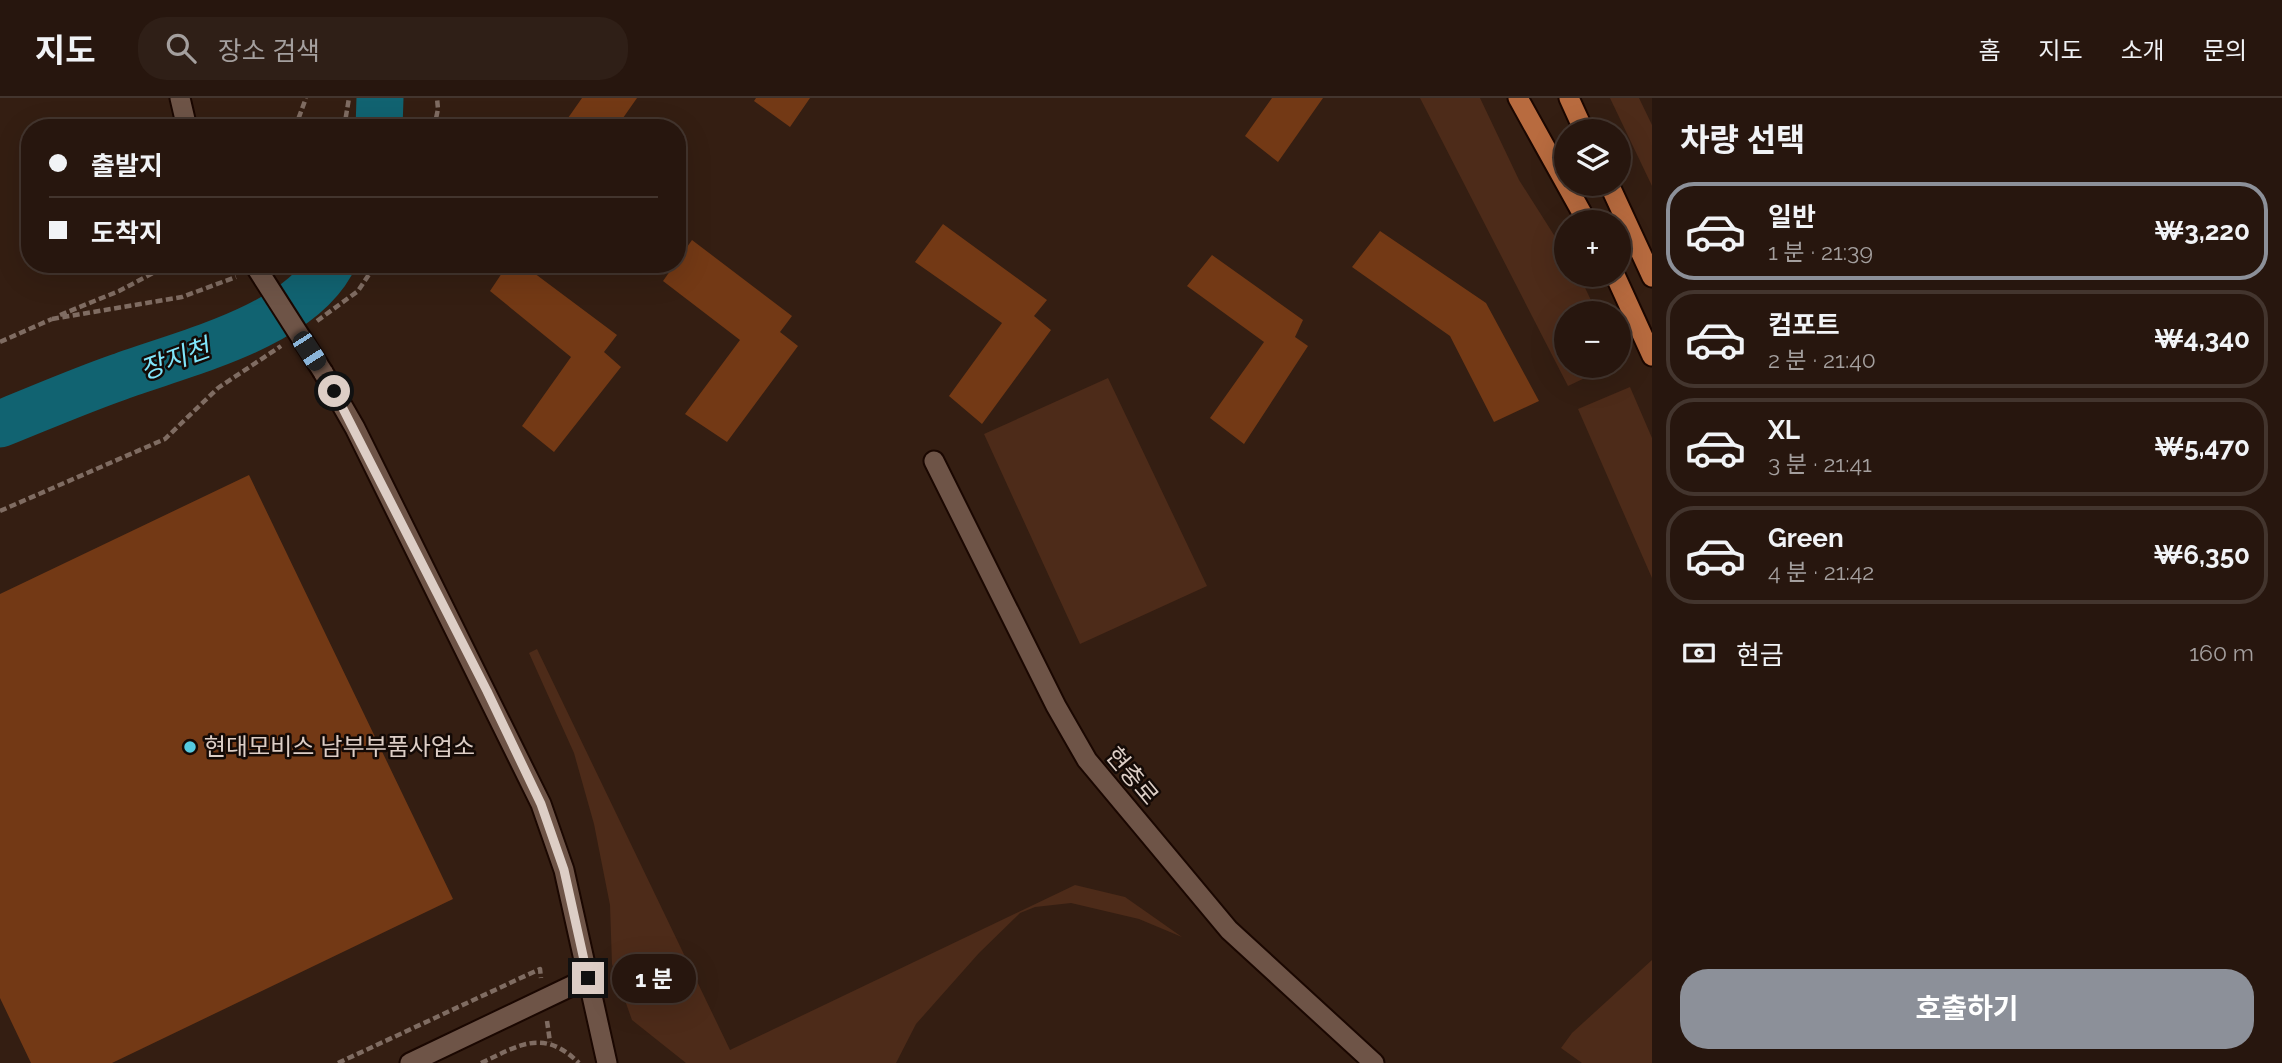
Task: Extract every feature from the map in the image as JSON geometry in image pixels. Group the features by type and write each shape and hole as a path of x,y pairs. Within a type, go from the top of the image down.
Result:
{"main road":[{"path":"1518,98 1582,210"},
{"path":"1534,98 1554,142"},
{"path":"1569,98 1580,119"},
{"path":"1578,98 1583,119"},
{"path":"1615,196 1652,277"},
{"path":"1620,287 1652,356"}],"street":[{"path":"180,98 185,119"},
{"path":"253,273 323,372 355,428 541,804 564,870 607,1063"},
{"name":"현충로","path":"934,461 1056,706 1087,760 1229,930 1374,1063"},
{"path":"410,1063 588,978"}],"path":[{"path":"298,119 306,98"},
{"path":"346,119 349,98"},
{"path":"436,119 437,98"},
{"path":"0,342 119,292 154,273"},
{"path":"52,319 182,297 233,279 242,273"},
{"path":"306,329 358,291 370,273"},
{"path":"0,511 165,439 218,388 284,344"},
{"path":"338,1063 540,970"},
{"path":"481,1063 531,1041 551,1042 579,1063"}],"shaded area":[{"path":"1420,98 1480,98 1519,180 1554,235 1554,287 1585,287 1591,301 1554,301 1554,359"},
{"path":"1610,98 1639,98 1652,125 1652,186 1631,142 1631,119 1620,119"},
{"path":"1108,378 1207,586 1080,644 984,434"},
{"path":"1564,378 1585,378 1568,386"},
{"path":"1630,387 1652,438 1652,578 1578,409"},
{"path":"537,649 730,1050 1075,885 1125,897 1182,937 1139,919 1071,903 1035,907 1020,913 979,953 916,1024 896,1063 686,1063 632,1020 612,964 610,905 594,824 574,753 529,653"},
{"path":"1652,960 1652,1063 1582,1063 1561,1048 1572,1033"}],"building":[{"path":"582,98 637,98 622,119 567,119"},
{"path":"756,98 810,98 790,127 754,101"},
{"path":"1272,98 1323,98 1278,162 1245,136"},
{"path":"943,224 1047,300 1034,316 1051,330 982,424 949,396 1002,323 915,262"},
{"path":"1380,231 1486,303 1539,401 1494,422 1450,336 1352,267"},
{"path":"692,240 792,316 780,332 798,346 727,442 685,414 740,340 663,281 669,273 686,273 686,248"},
{"path":"1212,255 1303,320 1295,337 1308,346 1244,444 1210,418 1264,342 1187,286"},
{"path":"502,273 534,273 617,335 604,352 621,367 554,452 522,426 571,357 490,291"},
{"name":"현대모비스 남부부품사업소","path":"249,475 453,899 112,1063 31,1063 0,998 0,594"}],"waterway":[{"name":"장지천","path":"379,119 380,98"},
{"name":"장지천","path":"0,424 104,382 205,348 265,322 292,305 314,286 324,273"}],"place":[{"name":"현대모비스 남부부품사업소","path":"190,747"}],"route":[{"path":"334,391 487,691 541,804 564,870 588,978"}]}
